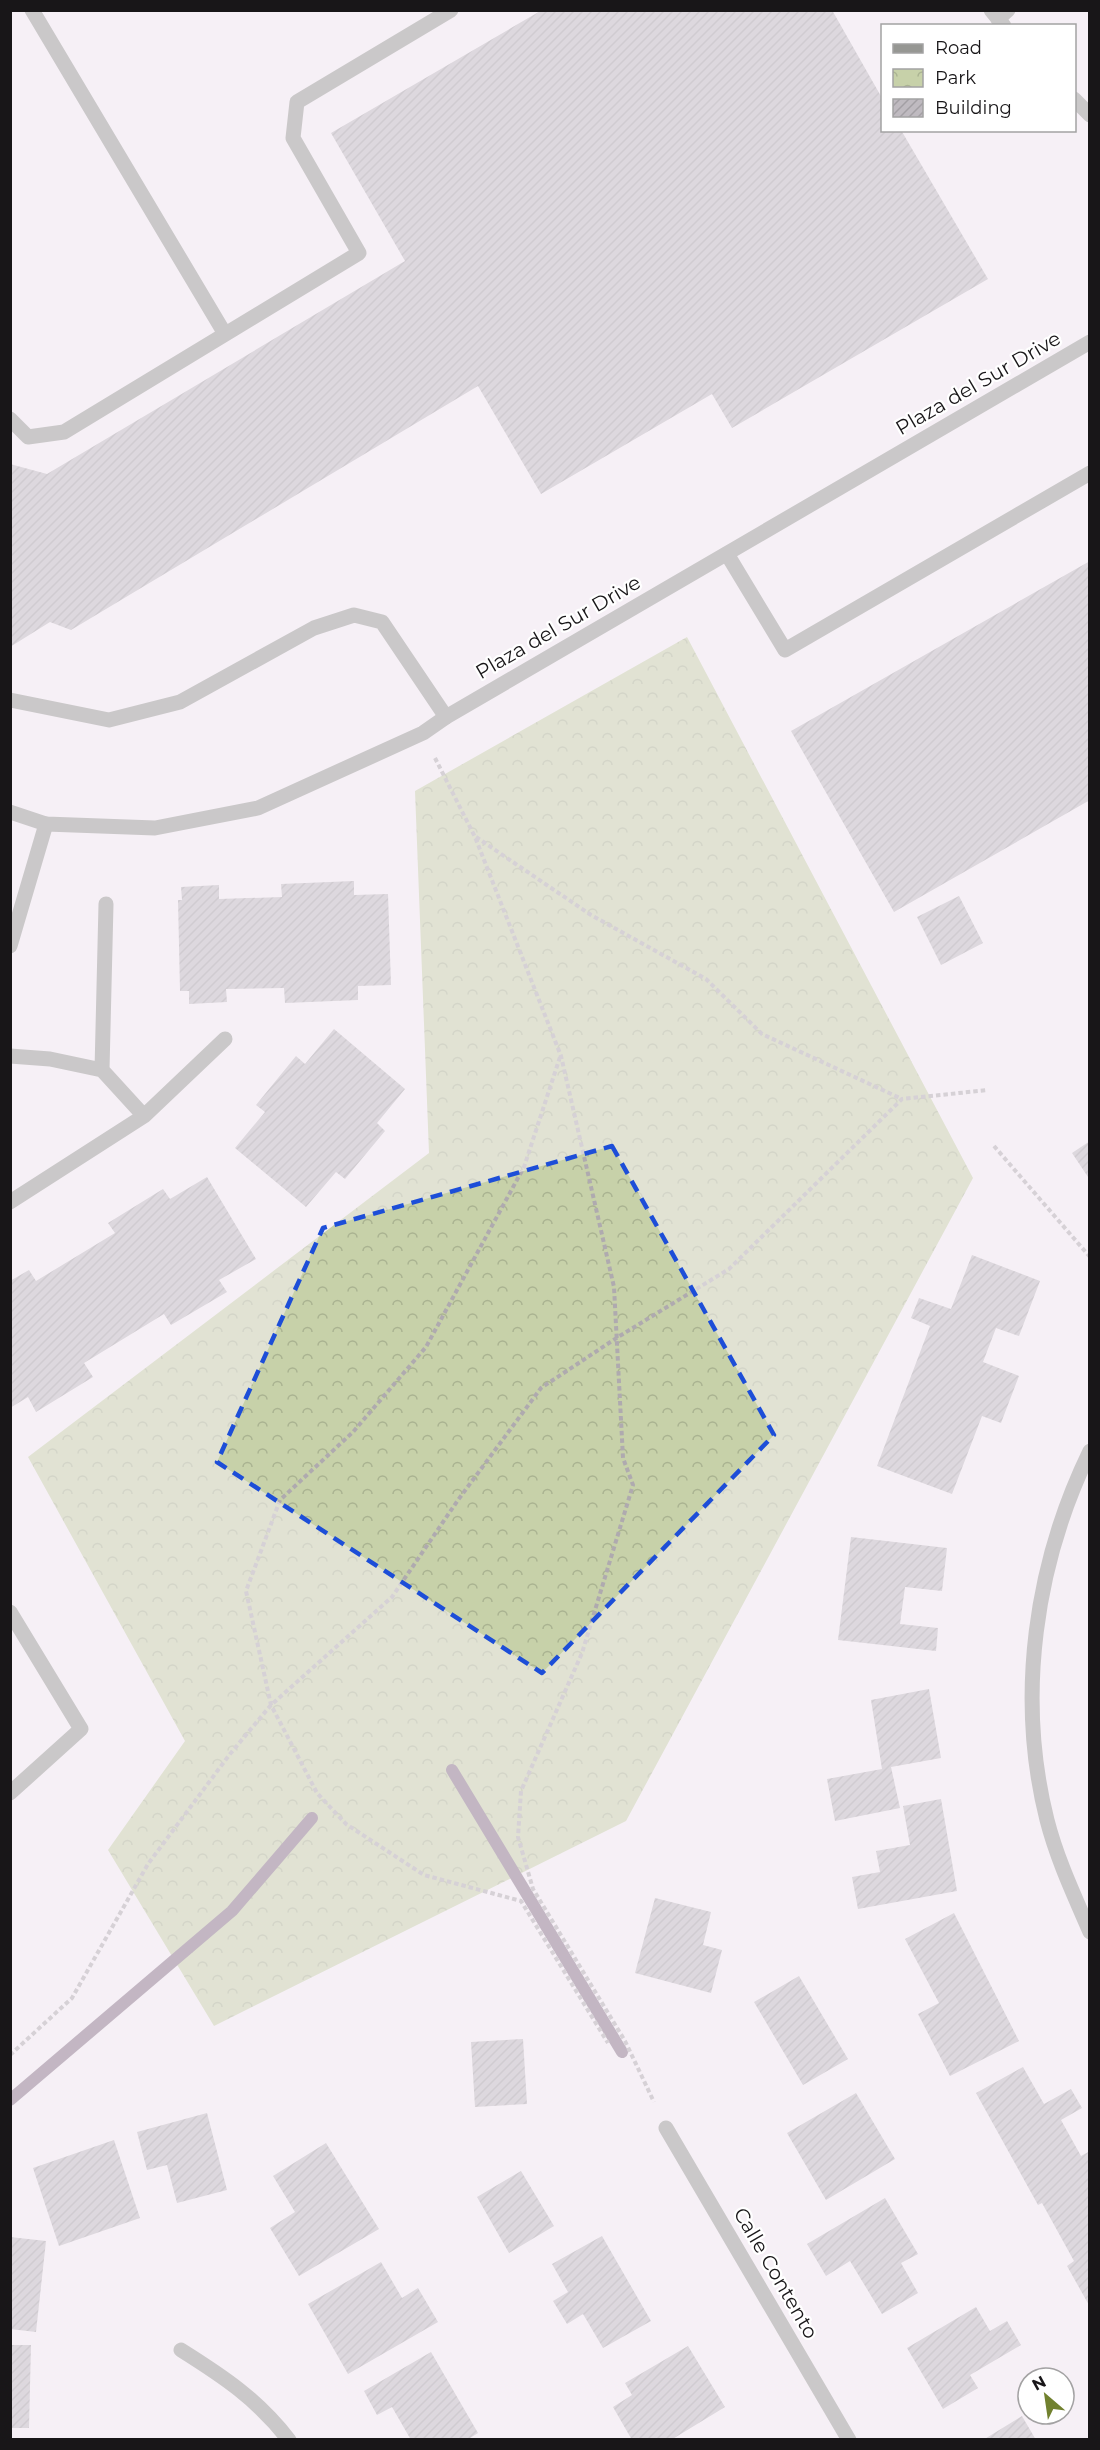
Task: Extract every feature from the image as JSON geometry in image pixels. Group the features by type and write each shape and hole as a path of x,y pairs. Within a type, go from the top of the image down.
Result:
{"street":[{"path":"32,10 225,334"},
{"path":"10,419 28,436 64,432 359,253 293,138 297,102 451,10"},
{"path":"1076,101 1089,115"},
{"name":"Plaza del Sur Drive","path":"10,812 46,824 155,828 258,808 423,733 446,717 1089,342"},
{"path":"727,554 785,650 1089,473"},
{"path":"10,700 109,720 180,702 314,628 354,615 382,622 446,717"},
{"path":"10,946 46,824"},
{"path":"102,1070 106,904"},
{"path":"10,1202 144,1116 225,1039"},
{"path":"10,1056 50,1059 102,1070 144,1116"},
{"path":"1089,1451 1073,1485 1055,1537 1042,1591 1034,1646 1032,1705 1037,1764 1048,1821 1067,1881 1089,1932"},
{"path":"10,1612 81,1729 10,1793"},
{"name":"Calle Contento","path":"666,2128 849,2439"},
{"path":"181,2350 232,2382 253,2399 289,2439"}],"path":[{"path":"423,733 475,837 561,1056 614,1287 623,1458 633,1485 582,1653 521,1791 518,1837 533,1889 625,2041 666,2128"},
{"path":"475,837 591,915 706,979 762,1034 902,1100 988,1090"},
{"path":"561,1056 524,1167 426,1347 352,1432 280,1500 246,1591 271,1706 317,1793 346,1824 424,1875 521,1901 608,2043"},
{"path":"10,2055 72,1998 148,1864 230,1754 271,1706 392,1597 458,1500 541,1388 618,1337 729,1269 902,1100"},
{"path":"994,1146 1089,1257"}],"highlighted area":[{"path":"612,1146 774,1435 542,1673 217,1462 323,1228"}],"green space":[{"path":"687,637 973,1178 626,1821 214,2026 108,1850 185,1741 28,1457 429,1153 415,791"}],"building":[{"path":"542,10 832,10 881,96 881,132 902,132 988,279 732,428 712,394 541,494 478,386 71,630 50,622 10,647 10,464 47,474 405,261 331,133"},
{"path":"1090,561 1090,800 894,912 791,731"},
{"path":"354,881 354,895 388,894 391,985 358,986 358,1000 285,1003 284,988 226,989 227,1002 189,1004 189,991 180,991 178,900 182,900 181,887 219,885 219,899 282,897 281,884"},
{"path":"959,896 983,943 941,965 917,917"},
{"path":"334,1029 405,1089 377,1123 385,1131 345,1179 336,1172 306,1207 235,1148 265,1112 256,1105 296,1056 305,1064"},
{"path":"1090,1141 1090,1180 1072,1153"},
{"path":"207,1177 256,1259 219,1280 227,1292 171,1325 164,1314 84,1363 93,1377 36,1412 28,1397 10,1408 10,1281 29,1270 36,1281 115,1233 108,1223 163,1189 170,1199"},
{"path":"972,1255 1040,1281 1019,1336 996,1328 983,1362 1019,1376 1001,1423 982,1416 952,1494 877,1466 930,1326 911,1318 919,1298 951,1309"},
{"path":"851,1537 947,1548 942,1591 905,1587 900,1624 938,1628 936,1651 838,1640"},
{"path":"929,1689 941,1758 891,1767 900,1808 835,1821 827,1779 882,1769 871,1700"},
{"path":"941,1799 957,1891 858,1909 852,1877 880,1872 876,1851 910,1845 903,1806"},
{"path":"655,1898 711,1912 703,1945 722,1950 711,1993 635,1973"},
{"path":"954,1913 1019,2041 950,2076 918,2014 939,2003 905,1939"},
{"path":"799,1976 848,2059 803,2085 754,2002"},
{"path":"523,2039 527,2104 475,2107 471,2042"},
{"path":"1023,2067 1044,2104 1071,2089 1082,2108 1061,2120 1081,2156 1090,2151 1090,2307 1067,2266 1074,2261 1042,2203 1038,2205 976,2093"},
{"path":"856,2093 895,2159 826,2200 787,2133"},
{"path":"207,2113 227,2190 177,2203 167,2165 147,2170 137,2132"},
{"path":"114,2140 140,2218 59,2246 33,2168"},
{"path":"326,2143 379,2229 299,2276 270,2228 295,2212 273,2176"},
{"path":"521,2171 554,2226 509,2253 477,2197"},
{"path":"885,2198 918,2254 901,2263 918,2293 882,2314 850,2261 826,2276 807,2244"},
{"path":"602,2236 651,2321 603,2348 583,2314 567,2324 553,2301 568,2292 552,2264"},
{"path":"10,2237 46,2241 36,2332 10,2329"},
{"path":"381,2262 402,2298 418,2288 438,2322 348,2374 308,2304"},
{"path":"976,2307 990,2331 1007,2321 1021,2345 970,2375 978,2388 943,2409 907,2348"},
{"path":"10,2345 31,2345 29,2428 10,2428"},
{"path":"688,2346 725,2407 671,2440 632,2440 613,2407 632,2395 625,2383"},
{"path":"431,2352 478,2433 467,2440 411,2440 392,2407 377,2415 364,2391"},
{"path":"1016,2420 1016,2426 1028,2426 1036,2440 983,2440"}],"waterway":[{"path":"452,1770 622,2052"},
{"path":"10,2100 232,1911 312,1818"}]}
